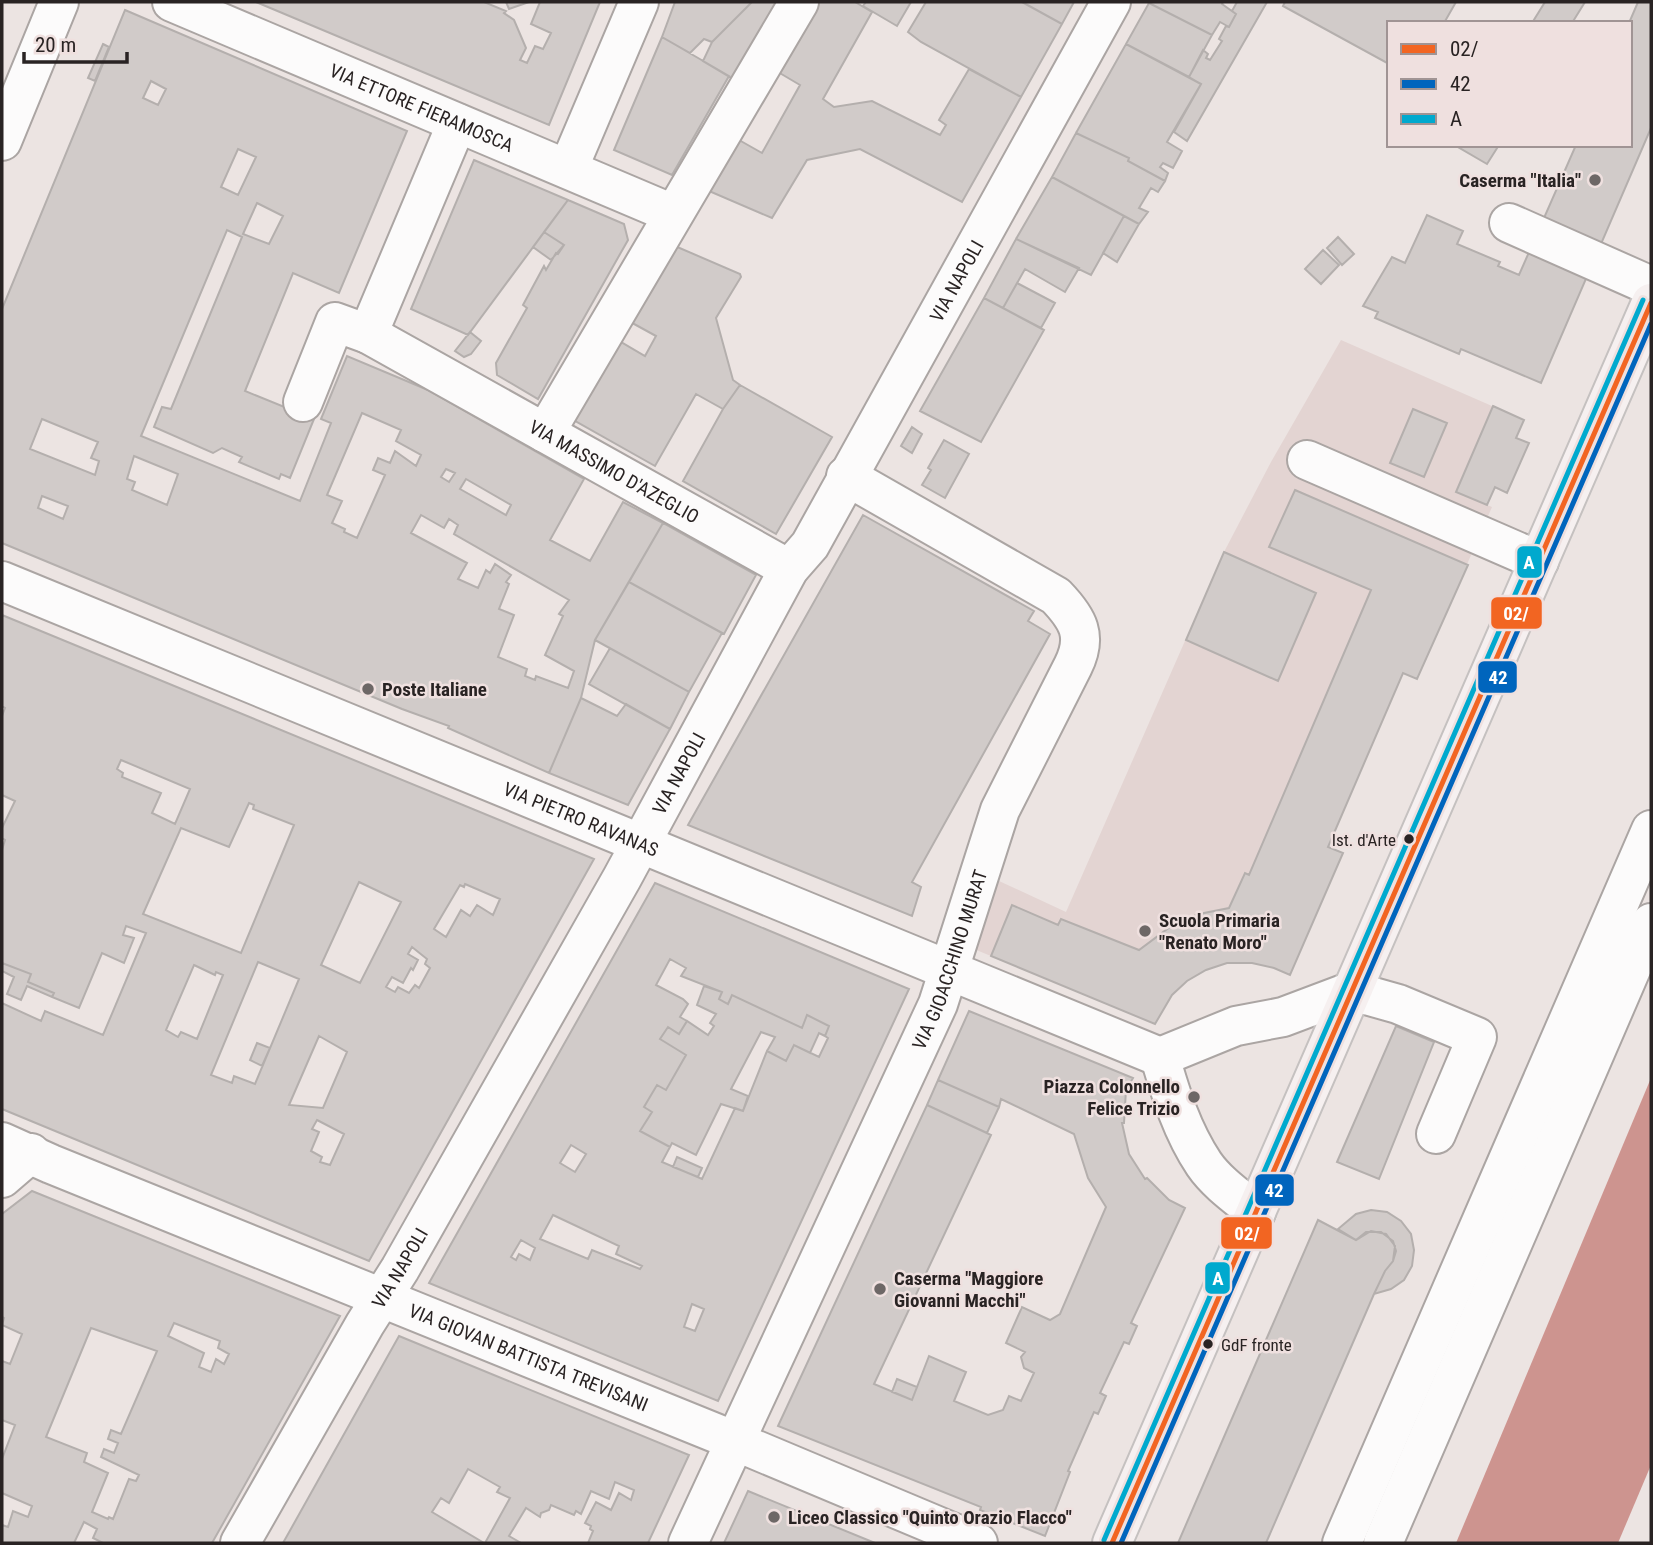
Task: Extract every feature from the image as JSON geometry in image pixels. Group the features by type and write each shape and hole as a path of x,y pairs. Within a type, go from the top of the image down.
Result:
{"main road":[{"path":"1112,1543 1651,303"}],"street":[{"path":"2,141 59,2"},
{"name":"VIA ETTORE FIERAMOSCA","path":"172,2 673,214"},
{"path":"568,169 639,2"},
{"path":"545,433 799,2"},
{"name":"VIA NAPOLI","path":"240,1543 640,843 789,569 810,545 1111,2"},
{"path":"368,334 457,123"},
{"path":"1509,223 1651,286"},
{"name":"VIA MASSIMO D'AZEGLIO","path":"303,402 335,322 368,334 789,569"},
{"path":"1307,460 1539,561"},
{"name":"VIA GIOACCHINO MURAT","path":"688,1543 938,1004 1000,810 1079,655 1081,637 1069,610 1046,589 846,476"},
{"name":"VIA PIETRO RAVANAS","path":"2,581 1160,1057"},
{"path":"1342,1543 1651,830"},
{"path":"1383,1543 1651,923"},
{"path":"1256,1213 1205,1165 1177,1114 1160,1057 1236,1026 1283,1017 1352,992 1398,1004 1477,1037 1436,1134"},
{"path":"2,1178 16,1148"},
{"name":"VIA GIOVAN BATTISTA TREVISANI","path":"16,1148 978,1543"}],"shaded area":[{"path":"1341,340 1524,420 1516,438 1529,443 1507,493 1494,488 1487,505 1492,507 1417,679 1403,673 1328,846 1343,853 1290,975 1252,963 1227,963 1206,970 1187,981 1172,995 1155,1024 974,949 999,881 1066,912 1224,552 1271,462"},
{"path":"1651,1078 1651,1465 1618,1543 1456,1543"}],"building":[{"path":"256,2 484,2 506,11 504,13 514,20 526,48 520,60 527,63 535,46 543,49 551,33 531,24 540,2 600,2 549,125"},
{"path":"506,2 529,2 509,9"},
{"path":"675,2 752,2 712,42 704,39 690,53 662,37"},
{"path":"752,2 785,2 740,83 703,61 712,42"},
{"path":"818,2 855,2 872,12 823,99 834,107 872,101 940,135 946,125 939,120 969,69 1021,97 962,202 860,149 807,160 772,218 709,191 739,140 762,153 800,85 778,72"},
{"path":"866,2 911,2 897,26 863,6"},
{"path":"926,2 1022,2 1062,24 1021,97 921,42 908,32"},
{"path":"1022,2 1074,2 1062,24"},
{"path":"1150,2 1223,2 1222,4 1236,14 1229,27 1220,22 1212,35"},
{"path":"1237,2 1267,2 1187,141 1174,132 1201,84 1189,77 1203,50 1208,54 1206,58 1210,60 1222,41 1219,39 1226,26 1229,27 1236,14 1232,11"},
{"path":"1285,2 1456,2 1445,21 1387,21 1387,63 1283,6"},
{"path":"1545,2 1585,2 1573,21 1533,21"},
{"name":"Caserma \"Italia\"","path":"1638,2 1651,2 1651,128 1541,383 1461,349 1459,354 1375,318 1378,312 1363,306 1392,257 1405,263 1427,215 1463,231 1457,244 1500,262 1498,266 1519,275 1575,147 1632,147 1632,21 1630,21"},
{"path":"1149,3 1212,35 1189,77 1126,44"},
{"path":"125,10 407,131 339,293 293,273 245,391 314,419 290,478 281,474 279,479 239,462 242,457 222,448 213,453 154,427 162,407 171,409 242,237 227,230 141,436 300,501 331,423 321,419 347,356 428,390 584,479 550,540 590,561 623,502 663,523 595,640 581,698 549,773 448,728 449,726 2,543 2,309","holes":["151,81 166,89 158,105 143,98","238,149 256,157 238,195 221,187","257,203 283,216 269,244 243,234","362,413 401,430 396,441 421,455 416,466 395,451 390,463 378,458 373,470 385,475 357,538 332,523 342,501 327,495","42,419 98,442 91,458 99,461 95,475 30,449","134,456 178,474 167,505 132,490 135,482 127,479","446,469 455,473 449,482 441,477","466,479 511,505 506,515 460,489","42,496 68,506 63,519 38,508","421,515 444,528 449,519 458,525 454,534 569,600 559,614 563,616 545,655 574,671 568,688 536,676 535,680 525,676 527,669 498,657 514,615 499,609 509,584 506,582 511,575 495,564 490,573 486,570 478,588 458,579 467,563 411,533"]},
{"path":"662,37 729,76 672,175 614,150"},
{"path":"103,44 109,47 95,81 88,78"},
{"path":"1126,44 1201,84 1167,142 1182,151 1173,168 1163,163 1160,167 1168,173 1165,181 1128,161 1129,158 1076,133"},
{"path":"1076,133 1129,158 1128,161 1165,181 1158,192 1151,188 1139,208 1148,212 1139,224 1052,177"},
{"path":"1458,147 1498,147 1487,164"},
{"path":"474,160 568,200 468,335 411,309"},
{"path":"1052,177 1124,216 1091,275 1016,239"},
{"path":"568,200 624,224 628,240 538,399 497,375 496,363 527,308 523,305 544,266 546,270 564,245 544,232"},
{"path":"1124,216 1139,224 1117,262 1103,253"},
{"path":"544,232 564,245 551,260 533,247"},
{"path":"1338,237 1354,254 1342,265 1327,248"},
{"path":"1016,239 1079,268 1065,292 1025,269 1003,308 984,298"},
{"path":"668,243 740,274 741,277 716,318 733,380 740,385 723,409 696,394 655,466 570,418 614,338 645,356 656,336 625,319"},
{"path":"1323,250 1339,265 1321,284 1305,269"},
{"path":"1017,283 1055,303 1041,328 1003,308"},
{"path":"984,298 1044,330 981,442 920,411"},
{"path":"470,332 481,341 471,354 464,357 455,351"},
{"path":"740,385 832,437 776,534 683,481 723,409"},
{"path":"1493,406 1524,420 1516,438 1529,443 1507,493 1495,487 1487,505 1456,492"},
{"path":"1413,409 1447,423 1424,477 1390,463"},
{"path":"912,427 922,434 912,453 901,446"},
{"path":"944,440 969,454 945,498 922,485"},
{"path":"1295,490 1468,565 1417,679 1403,673 1328,847 1343,853 1290,975 1252,963 1227,963 1206,970 1187,981 1172,995 1155,1024 991,956 1012,905 1058,925 1061,919 1139,950 1174,924 1199,914 1229,908 1245,873 1249,875 1371,590 1269,547"},
{"path":"863,515 1034,611 1028,621 1050,634 912,882 921,887 912,916 688,825"},
{"path":"663,523 756,575 724,634 629,582"},
{"path":"1224,552 1316,593 1278,681 1186,640"},
{"path":"629,582 722,633 689,692 595,640"},
{"path":"2,615 594,859 369,1261 2,1109 2,1003 41,1021 45,1011 103,1035 146,933 126,926 123,935 134,938 124,963 102,953 79,1008 52,997 54,993 28,982 31,974 2,963 2,850 5,840 2,838 2,828 15,801 2,795 2,716 5,708 2,706","holes":["121,760 190,789 175,824 152,813 161,793 122,777 123,773 117,769","249,803 254,805 253,809 294,825 241,953 143,914 181,828 229,847","359,882 401,902 360,983 321,965","465,884 500,899 493,915 477,905 470,916 461,910 446,937 434,929 460,885 464,887","412,947 427,959 425,964 430,968 419,988 415,985 409,993 398,987 395,992 386,987 392,977 403,983 418,960 408,954","258,962 299,979 255,1084 234,1076 232,1083 211,1075","194,965 215,975 216,972 223,975 197,1039 181,1032 178,1037 166,1030","319,1036 347,1052 323,1108 289,1105","317,1120 344,1134 330,1165 320,1162 322,1157 311,1151 319,1132 312,1129"]},
{"path":"610,648 689,692 670,729 589,684"},
{"path":"581,698 617,716 626,704 670,729 628,805 549,773"},
{"path":"655,883 909,989 718,1401 429,1283","holes":["670,959 686,968 681,976 722,992 719,999 728,1004 732,995 802,1028 807,1015 829,1026 825,1036 828,1038 819,1057 794,1045 786,1061 767,1051 743,1111 735,1108 702,1179 662,1162 670,1147 640,1131 652,1112 644,1107 657,1085 666,1090 686,1055 660,1039 668,1027 679,1034 687,1021 680,1017 688,1004 656,985","571,1145 586,1154 575,1172 560,1163","553,1215 619,1246 616,1254 642,1266 640,1269 592,1250 588,1259 540,1239","521,1240 535,1248 530,1260 519,1254 516,1260 511,1257","692,1304 704,1309 695,1331 684,1327"]},
{"path":"2,963 31,974 28,982 54,993 52,997 27,986 21,1000 7,994 14,977 2,971"},
{"path":"704,986 722,992 719,999 728,1004 732,995 802,1028 807,1015 829,1026 825,1036 819,1033 810,1053 794,1045 786,1061 767,1051 775,1037 761,1032 731,1089 748,1096 743,1111 721,1104 696,1155 672,1143 670,1147 640,1131 652,1112 644,1107 657,1085 666,1090 686,1055 660,1039 668,1027 679,1034 687,1021 708,1035 714,1026 710,1023 716,1014 697,1005"},
{"name":"Caserma \"Maggiore Giovanni Macchi\"","path":"969,1011 1133,1078 1126,1090 1122,1123 1129,1154 1145,1179 1169,1200 1185,1208 1131,1323 1137,1326 1129,1344 1124,1342 1100,1393 1106,1396 1098,1414 1094,1412 1068,1471 1070,1472 1045,1536 980,1510 981,1507 778,1426 927,1105 991,1135 874,1384 912,1400 929,1356 966,1372 954,1401 988,1415 1003,1410 1009,1396 1021,1401 1034,1373 1024,1368 1021,1357 1025,1352 1006,1343 1022,1307 1050,1320 1060,1314 1106,1207 1088,1178 1074,1134 1001,1099 999,1107 938,1080"},
{"path":"1396,1026 1434,1042 1379,1179 1337,1162"},
{"path":"257,1043 270,1048 262,1066 250,1060"},
{"path":"938,1080 999,1107 987,1133 927,1105"},
{"path":"677,1157 702,1168 698,1177 673,1167"},
{"path":"32,1191 340,1316 212,1543 103,1543 93,1538 97,1529 84,1522 74,1543 2,1543 2,1525 8,1527 13,1511 28,1517 32,1506 2,1493 2,1459 15,1425 2,1420 2,1361 10,1364 22,1334 2,1325 2,1214","holes":["174,1323 220,1341 218,1348 229,1354 224,1364 216,1359 211,1372 199,1367 204,1353 168,1336","91,1328 157,1351 121,1434 111,1430 108,1439 118,1443 114,1453 104,1449 101,1457 139,1475 136,1481 129,1479 113,1519 92,1512 108,1473 84,1462 87,1453 46,1437"]},
{"path":"1371,1210 1387,1212 1401,1221 1411,1234 1414,1250 1412,1266 1404,1280 1391,1289 1374,1294 1393,1261 1396,1251 1393,1241 1381,1232 1366,1232 1356,1240 1338,1229 1356,1214"},
{"path":"1318,1220 1356,1240 1371,1231 1386,1234 1395,1246 1393,1261 1374,1294 1266,1543 1178,1543"},
{"path":"399,1336 689,1455 648,1543 588,1543 593,1531 591,1526 585,1523 596,1502 611,1510 619,1493 631,1500 634,1490 615,1482 609,1499 591,1491 581,1514 576,1511 574,1515 551,1505 540,1517 526,1508 509,1536 521,1543 485,1543 510,1498 497,1492 500,1487 468,1469 449,1503 441,1498 432,1512 484,1543 283,1543"},
{"path":"897,1379 917,1387 912,1400 892,1392"},
{"name":"Liceo Classico \"Quinto Orazio Flacco\"","path":"748,1491 875,1543 724,1543"}],"transit line":[{"name":"A","path":"1104,1540 1643,300"},
{"name":"02/","path":"1112,1543 1651,303"},
{"name":"42","path":"1121,1543 1651,324"}],"place":[{"name":"Caserma \"Italia\"","path":"1595,180"},
{"name":"Poste Italiane","path":"368,689"},
{"name":"Ist. d'Arte","path":"1409,839"},
{"name":"Scuola Primaria \"Renato Moro\"","path":"1145,931"},
{"name":"Piazza Colonnello Felice Trizio","path":"1194,1097"},
{"name":"Caserma \"Maggiore Giovanni Macchi\"","path":"880,1289"},
{"name":"GdF fronte","path":"1208,1344"},
{"name":"Liceo Classico \"Quinto Orazio Flacco\"","path":"774,1517"}]}
